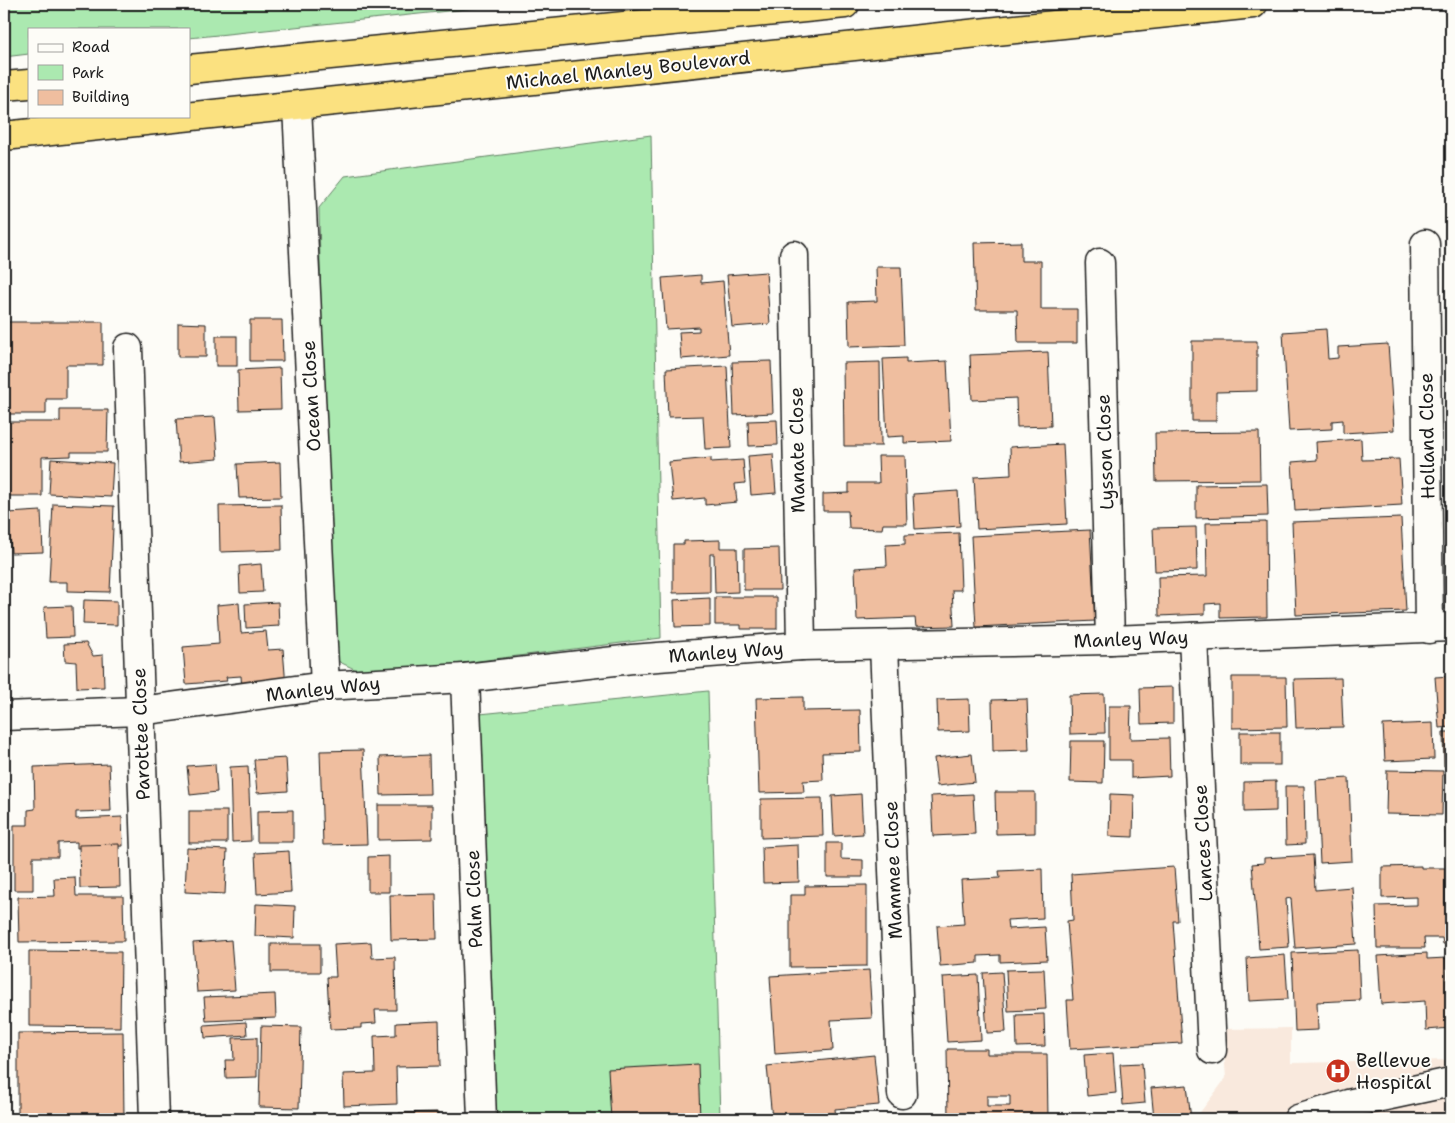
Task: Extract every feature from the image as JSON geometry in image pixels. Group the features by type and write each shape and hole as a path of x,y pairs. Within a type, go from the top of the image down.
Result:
{"highway":[{"path":"190,69 845,4"},
{"name":"Michael Manley Boulevard","path":"190,117 1253,4"},
{"path":"4,86 28,84"},
{"name":"Michael Manley Boulevard","path":"4,136 180,118"}],"street":[{"name":"Ocean Close","path":"297,106 325,686"},
{"name":"Holland Close","path":"1425,244 1440,628"},
{"name":"Manate Close","path":"794,255 801,646"},
{"name":"Lysson Close","path":"1100,263 1110,640"},
{"name":"Parottee Close","path":"128,348 154,1119"},
{"name":"Manley Way","path":"4,716 140,711 325,686 465,678 632,659 801,646 1110,640 1440,628"},
{"name":"Lances Close","path":"1193,637 1212,1050"},
{"name":"Mammee Close","path":"884,645 902,1094"},
{"name":"Palm Close","path":"465,678 482,1119"},
{"path":"1298,1119 1348,1104 1451,1082"}],"shaded area":[{"name":"Bellevue Hospital","path":"1291,1028 1291,1063 1451,1060 1451,1119 1195,1119 1226,1078 1222,1029"}],"green space":[{"path":"4,4 515,4 190,38 190,28 28,28 28,54 4,57"},
{"path":"651,135 661,638 367,675 327,656 319,208 345,176"},
{"path":"708,691 720,1119 484,1119 470,715"}],"building":[{"path":"1021,242 1021,261 1041,261 1041,309 1077,309 1077,343 1018,343 1017,310 976,310 974,243"},
{"path":"876,267 901,267 904,345 849,347 848,302 877,301"},
{"path":"766,272 770,324 732,327 727,275"},
{"path":"701,275 701,283 723,281 729,355 681,359 679,332 699,331 699,327 666,329 662,278"},
{"path":"250,320 282,320 283,361 250,361"},
{"path":"4,322 103,322 103,365 66,365 66,399 46,399 46,414 4,414"},
{"path":"178,323 206,324 206,357 178,357"},
{"path":"1326,329 1328,359 1338,358 1338,347 1388,344 1394,430 1343,433 1343,420 1332,421 1332,429 1289,431 1283,332"},
{"path":"216,336 237,336 237,366 216,366"},
{"path":"1192,341 1257,341 1257,391 1216,392 1216,421 1192,421"},
{"path":"1048,352 1051,426 1017,427 1016,398 972,400 970,355"},
{"path":"906,358 906,363 947,361 951,441 904,443 904,436 887,437 883,359"},
{"path":"771,361 773,413 734,415 732,362"},
{"path":"880,362 881,446 844,446 843,363"},
{"path":"727,366 731,448 705,449 703,416 668,417 666,369"},
{"path":"280,368 281,409 239,410 238,370"},
{"path":"60,410 108,410 107,452 71,452 71,456 42,457 42,496 8,496 7,422 60,422"},
{"path":"215,417 218,459 179,462 176,419"},
{"path":"777,420 778,445 749,446 748,421"},
{"path":"1259,432 1260,480 1156,481 1155,433"},
{"path":"1361,439 1362,460 1399,459 1402,505 1295,511 1292,462 1317,460 1316,442"},
{"path":"1063,444 1067,524 977,529 974,477 1011,475 1010,447"},
{"path":"773,454 776,493 751,495 748,456"},
{"path":"878,456 905,456 907,524 883,524 882,529 849,528 848,511 823,511 823,494 849,493 849,483 879,483"},
{"path":"711,458 711,462 743,460 745,483 735,484 737,502 705,505 705,498 673,501 669,462"},
{"path":"51,459 113,463 111,497 49,494"},
{"path":"280,462 281,497 239,498 237,464"},
{"path":"1267,484 1268,516 1196,518 1196,485"},
{"path":"958,491 960,526 915,529 913,494"},
{"path":"53,504 114,506 110,592 67,591 67,582 49,582"},
{"path":"281,505 282,550 220,552 219,506"},
{"path":"41,511 43,552 11,553 8,513"},
{"path":"1401,518 1406,611 1296,615 1292,522"},
{"path":"1266,522 1267,617 1220,618 1220,603 1205,604 1205,614 1159,616 1158,577 1207,576 1206,523"},
{"path":"1196,527 1197,570 1155,571 1153,528"},
{"path":"1090,530 1095,621 976,627 971,536"},
{"path":"959,533 961,590 952,590 954,626 916,627 915,618 857,620 855,568 887,566 886,545 905,544 905,535"},
{"path":"720,540 720,548 737,548 738,592 715,593 714,554 710,554 710,592 673,593 673,544 684,544 684,541"},
{"path":"779,548 780,590 744,590 744,549"},
{"path":"261,564 263,592 240,593 239,566"},
{"path":"715,597 777,597 777,629 741,629 741,625 715,625"},
{"path":"710,598 710,626 675,627 674,600"},
{"path":"84,600 117,601 117,625 83,624"},
{"path":"278,602 279,626 246,628 245,604"},
{"path":"239,603 241,633 266,631 268,650 283,649 286,686 242,689 241,676 226,677 227,681 186,684 183,647 219,644 217,605"},
{"path":"72,606 73,637 46,638 44,607"},
{"path":"86,643 93,656 103,655 104,687 77,688 76,662 65,661 64,644"},
{"path":"1451,676 1451,727 1439,728 1435,677"},
{"path":"1232,677 1286,677 1287,727 1232,728"},
{"path":"1341,678 1343,727 1296,728 1294,679"},
{"path":"1173,687 1173,723 1141,724 1140,688"},
{"path":"1104,694 1105,733 1070,734 1069,695"},
{"path":"803,697 803,711 860,710 861,752 822,753 823,780 803,781 804,792 759,793 756,698"},
{"path":"969,699 970,731 938,732 937,700"},
{"path":"1027,699 1029,750 993,751 992,700"},
{"path":"1109,706 1131,706 1130,739 1169,738 1170,776 1131,778 1131,760 1109,760"},
{"path":"1433,723 1434,759 1385,761 1383,725"},
{"path":"1240,732 1280,732 1280,765 1240,765"},
{"path":"1443,732 1451,732 1451,766 1444,766"},
{"path":"1071,741 1104,741 1103,783 1070,782"},
{"path":"363,750 367,844 323,845 320,751"},
{"path":"972,754 975,782 937,786 934,758"},
{"path":"429,755 430,794 381,795 380,757"},
{"path":"286,758 288,791 257,793 254,760"},
{"path":"109,764 111,811 76,812 76,819 122,817 123,846 77,848 77,842 58,843 58,857 33,857 33,890 14,890 14,825 28,825 28,810 35,809 34,767"},
{"path":"215,764 217,792 190,795 187,766"},
{"path":"248,766 251,841 232,842 230,767"},
{"path":"1387,770 1443,771 1442,815 1386,814"},
{"path":"1349,778 1352,861 1320,863 1316,780"},
{"path":"1276,781 1276,811 1244,812 1244,782"},
{"path":"1285,786 1304,786 1305,844 1286,845"},
{"path":"995,792 1035,792 1035,833 996,834"},
{"path":"861,794 863,834 834,836 832,796"},
{"path":"973,794 975,834 933,836 931,796"},
{"path":"1110,794 1134,795 1133,837 1109,836"},
{"path":"822,798 823,836 761,838 761,799"},
{"path":"378,805 432,805 432,839 378,840"},
{"path":"293,810 293,842 257,842 257,811"},
{"path":"189,811 227,811 227,843 189,843"},
{"path":"1445,820 1451,820 1451,852 1446,852"},
{"path":"827,843 841,843 841,859 863,860 863,877 827,877"},
{"path":"119,844 120,887 80,888 79,845"},
{"path":"798,845 799,882 763,883 762,847"},
{"path":"187,848 227,850 225,894 185,892"},
{"path":"289,851 291,892 257,894 255,853"},
{"path":"1313,855 1315,890 1352,887 1356,944 1295,948 1291,898 1286,899 1289,947 1259,949 1252,864 1264,863 1264,858"},
{"path":"389,856 389,892 368,892 368,857"},
{"path":"1421,866 1421,868 1445,868 1445,904 1451,904 1451,944 1443,944 1442,938 1424,938 1425,948 1377,948 1376,906 1417,905 1417,897 1382,898 1382,867"},
{"path":"1174,867 1178,921 1173,921 1182,1043 1070,1049 1067,1000 1073,1000 1067,921 1073,920 1071,874"},
{"path":"1042,869 1043,918 1007,920 1008,929 1045,927 1047,960 1000,962 1000,955 978,956 978,963 940,966 937,926 964,924 961,880 1000,878 999,871"},
{"path":"75,877 76,896 123,896 124,941 19,942 18,897 55,896 54,878"},
{"path":"867,885 867,966 790,967 790,895 805,895 805,886"},
{"path":"436,894 437,939 391,940 390,895"},
{"path":"256,904 295,906 294,938 255,936"},
{"path":"231,940 235,990 197,992 193,943"},
{"path":"371,942 372,958 395,957 396,1010 375,1010 376,1023 361,1024 361,1028 330,1029 327,977 336,977 334,944"},
{"path":"271,944 320,944 320,972 271,972"},
{"path":"1358,950 1360,1000 1317,1002 1318,1030 1295,1031 1292,953"},
{"path":"29,951 121,952 120,1027 29,1026"},
{"path":"1427,953 1427,959 1446,958 1447,992 1451,992 1451,1028 1426,1030 1425,1001 1381,1004 1378,956"},
{"path":"1285,955 1288,999 1249,1001 1247,958"},
{"path":"1044,969 1046,1009 1008,1011 1006,970"},
{"path":"869,970 872,1018 831,1020 833,1050 775,1054 770,976"},
{"path":"1002,972 1006,1032 987,1033 983,973"},
{"path":"978,975 981,1040 947,1042 943,977"},
{"path":"275,994 276,1018 206,1021 204,997"},
{"path":"1044,1014 1045,1046 1017,1047 1016,1015"},
{"path":"439,1021 440,1066 396,1067 397,1104 344,1106 343,1074 375,1073 374,1036 396,1035 396,1023"},
{"path":"246,1022 247,1035 205,1038 204,1025"},
{"path":"261,1026 301,1027 299,1108 259,1107"},
{"path":"123,1032 124,1119 18,1119 18,1033"},
{"path":"257,1037 257,1077 226,1078 225,1060 234,1060 233,1038"},
{"path":"947,1049 987,1049 987,1054 1047,1054 1048,1119 948,1119","holes":["987,1096 1010,1096 1010,1106 987,1106"]},
{"path":"1113,1053 1116,1093 1087,1096 1084,1055"},
{"path":"874,1055 879,1105 835,1109 836,1119 772,1119 767,1066"},
{"path":"1142,1063 1145,1103 1123,1105 1120,1064"},
{"path":"698,1064 700,1119 611,1119 608,1069"},
{"path":"1187,1085 1191,1119 1154,1119 1151,1088"},
{"path":"439,1112 439,1119 399,1119 399,1113"}],"place":[{"name":"Bellevue Hospital","path":"1338,1071"}]}
